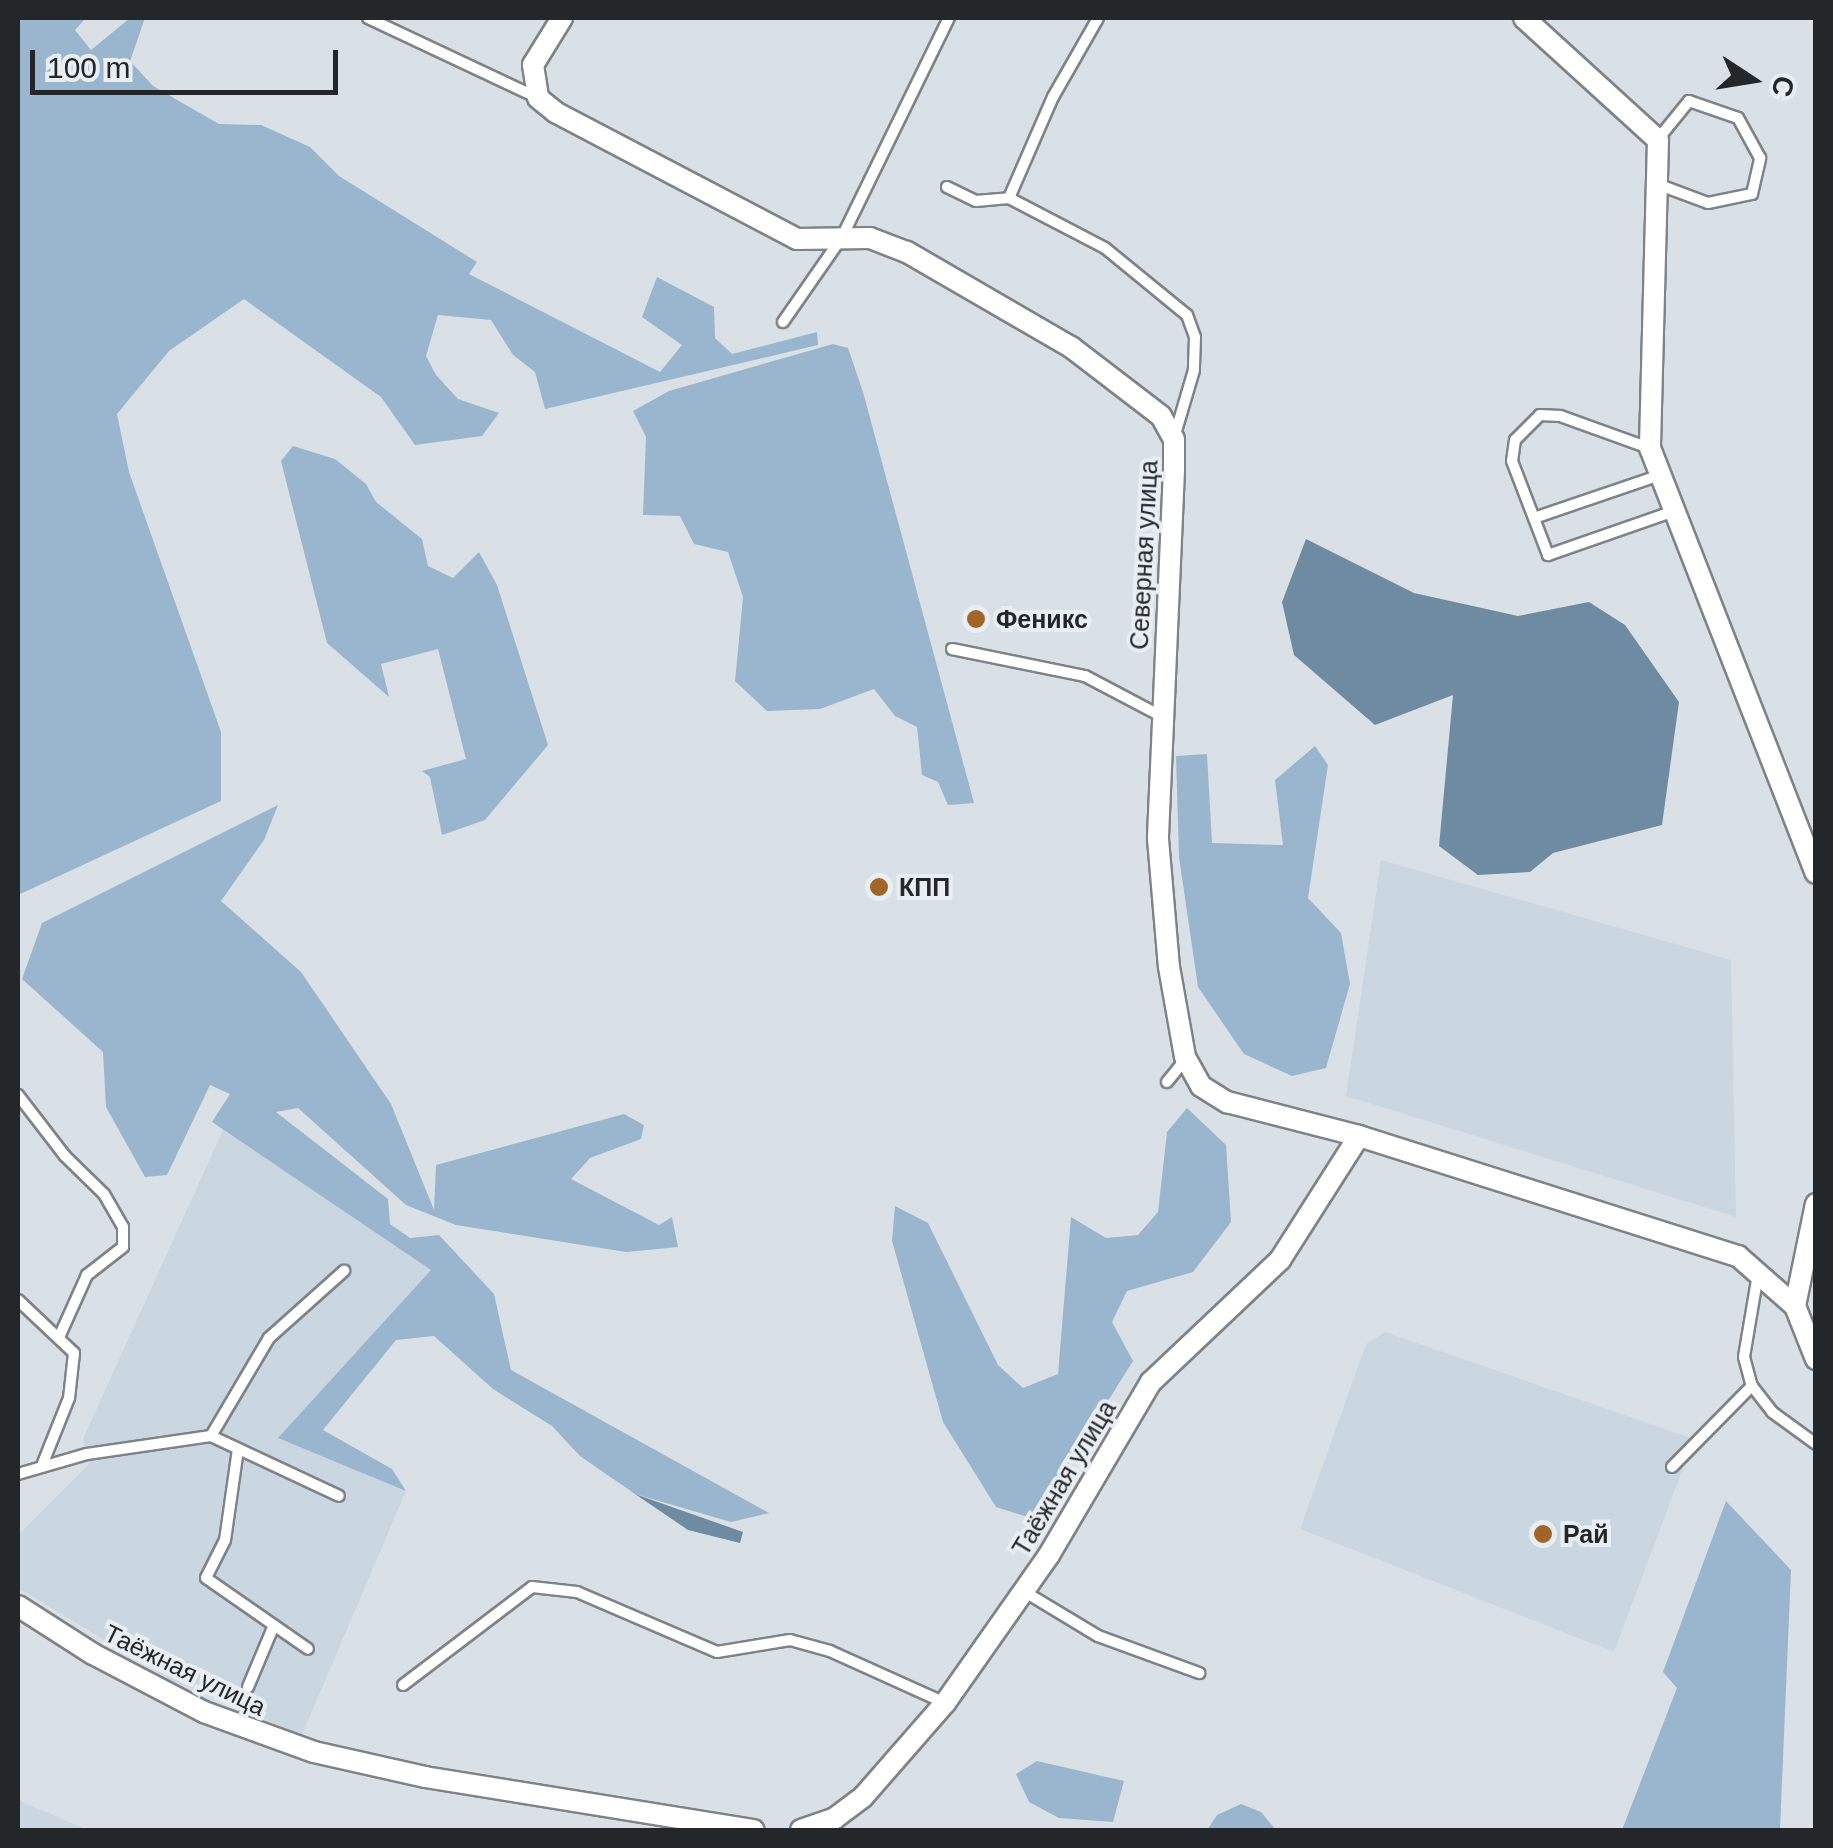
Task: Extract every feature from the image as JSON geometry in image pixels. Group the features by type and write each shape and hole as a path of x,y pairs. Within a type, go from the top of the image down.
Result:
{"street":[{"path":"538,98 533,65 562,18"},
{"path":"1524,18 1658,140 1650,448 1816,873"},
{"name":"Северная улица","path":"538,98 798,239 842,237 907,252 1071,347 1162,416 1174,438 1159,715 1158,839 1185,1057"},
{"path":"1185,1057 1201,1086 1227,1102 1359,1136 1738,1256 1758,1268 1796,1306 1816,1359"},
{"name":"Таёжная улица","path":"801,1830 835,1818 863,1797 944,1703 1024,1592 1152,1382 1280,1260 1359,1136"},
{"path":"1796,1306 1816,1204"},
{"name":"Таёжная улица","path":"18,1606 204,1712 314,1752 425,1777 754,1830"}],"lane":[{"path":"368,18 538,98"},
{"path":"783,322 842,237 949,18"},
{"path":"1009,198 1053,97 1098,18"},
{"path":"1657,184 1708,202 1752,194 1760,158 1738,118 1690,101 1658,140"},
{"path":"947,186 976,202 1009,198 1105,248 1188,315 1195,337 1194,370 1174,438"},
{"path":"1650,448 1560,416 1527,423 1512,461 1548,555 1674,511"},
{"path":"1534,518 1660,475"},
{"path":"952,649 1085,676 1159,715"},
{"path":"1167,1082 1182,1070 1185,1057"},
{"path":"18,1095 64,1156 104,1194 123,1228 124,1248 88,1276 60,1334"},
{"path":"1758,1268 1744,1357 1752,1386 1783,1422 1816,1444"},
{"path":"211,1436 269,1338 344,1271"},
{"path":"18,1300 60,1334 74,1353 74,1370 43,1463"},
{"path":"1672,1467 1752,1386"},
{"path":"18,1474 43,1463 211,1436 339,1496"},
{"path":"238,1448 225,1540 206,1578 308,1648"},
{"path":"403,1685 532,1588 577,1592 717,1652 790,1640 830,1651 944,1703"},
{"path":"1024,1592 1098,1636 1200,1673"},
{"path":"248,1687 274,1625"}],"shaded area":[{"path":"18,18 86,18 75,30 91,50 130,18 145,18 130,61 153,86 219,124 261,125 310,147 339,176 477,262 469,274 660,372 682,345 642,317 657,277 714,307 715,338 732,354 817,332 818,345 545,409 535,372 513,355 491,320 438,315 426,356 436,375 458,399 499,413 482,436 415,445 381,397 244,299 169,351 117,414 129,472 221,732 221,801 18,895"},
{"path":"833,344 848,348 863,392 974,803 948,805 938,782 922,775 917,727 895,716 874,689 820,709 767,711 735,681 743,597 728,552 694,544 680,516 643,515 646,437 633,411 669,391"},
{"path":"293,446 335,459 366,484 376,502 422,539 428,566 453,578 479,552 497,585 548,745 485,820 442,835 430,777 422,771 466,759 438,649 381,664 389,697 327,643 281,461"},
{"path":"1306,539 1414,593 1518,616 1589,602 1625,625 1679,702 1662,825 1553,853 1530,872 1478,875 1439,846 1453,695 1375,725 1294,655 1282,602"},
{"path":"1315,746 1328,765 1308,898 1341,933 1350,984 1326,1068 1292,1076 1244,1054 1198,987 1179,857 1176,756 1207,754 1212,843 1283,845 1275,780"},
{"path":"278,805 264,840 221,901 301,972 391,1104 434,1210 436,1165 624,1114 644,1125 641,1139 590,1158 571,1179 659,1225 672,1217 678,1247 626,1252 456,1225 406,1205 298,1108 276,1112 388,1199 390,1224 410,1238 439,1235 494,1294 511,1370 769,1513 731,1522 635,1494 580,1456 552,1426 493,1389 434,1336 396,1340 323,1430 392,1469 406,1491 278,1438 431,1270 212,1122 230,1094 210,1085 167,1175 145,1177 106,1107 103,1052 22,979 42,923"},
{"path":"1381,860 1731,960 1736,1217 1346,1096"},
{"path":"1187,1108 1226,1145 1231,1222 1193,1272 1127,1291 1112,1322 1133,1361 1034,1519 996,1507 943,1422 892,1241 895,1206 928,1223 998,1365 1023,1388 1058,1374 1071,1217 1106,1238 1138,1235 1158,1212 1167,1132"},
{"path":"223,1130 432,1270 279,1438 406,1491 302,1735 171,1680 18,1588 18,1535 89,1464 83,1439"},
{"path":"1385,1332 1694,1439 1614,1652 1300,1529 1366,1344"},
{"path":"635,1494 743,1532 740,1543 688,1530"},
{"path":"1726,1501 1791,1570 1780,1830 1622,1830 1677,1688 1663,1672"},
{"path":"1037,1761 1124,1781 1113,1822 1059,1818 1029,1802 1016,1774"},
{"path":"18,1800 88,1830 18,1830"},
{"path":"1241,1804 1261,1812 1276,1830 1207,1830 1217,1815"}],"place":[{"name":"Феникс","path":"976,619"},
{"name":"КПП","path":"879,887"},
{"name":"Рай","path":"1543,1534"}]}
